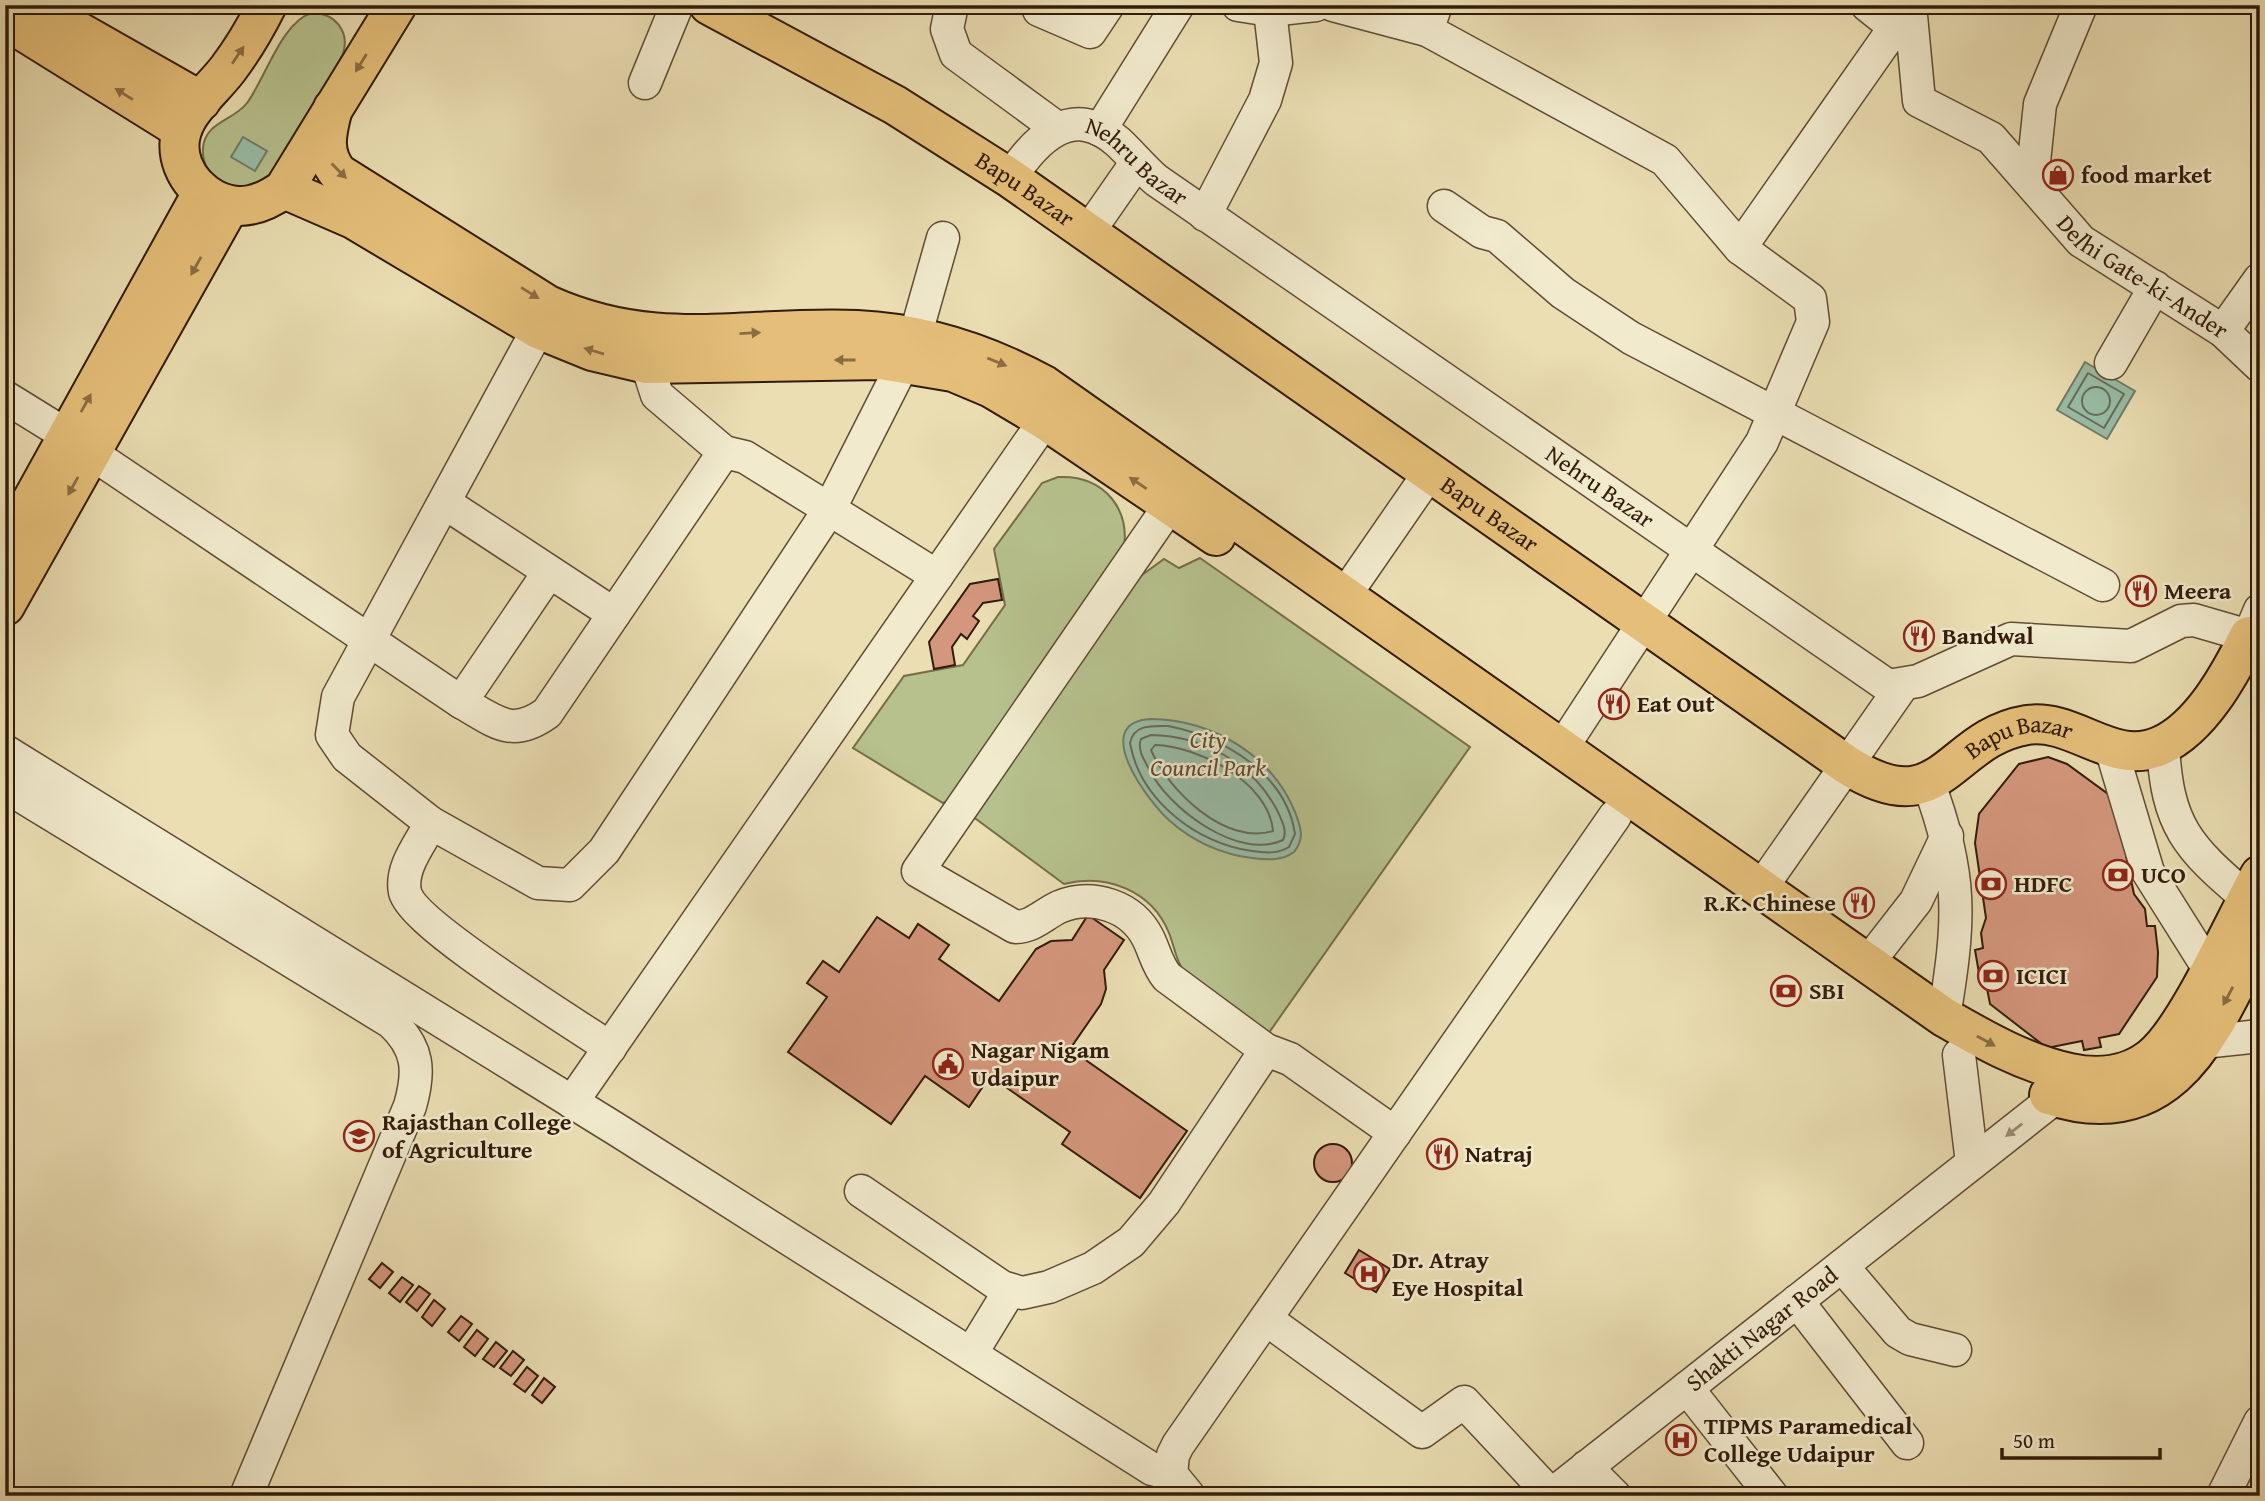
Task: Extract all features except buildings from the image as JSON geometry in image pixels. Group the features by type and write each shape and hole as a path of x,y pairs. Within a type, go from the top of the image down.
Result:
{"main road":[{"path":"32,5 191,115"},
{"path":"267,5 229,68 191,115 179,149 184,169 216,200 266,202 284,189 397,5"},
{"name":"Bapu Bazar","path":"709,5 895,105 1010,178 1873,781 1894,788 1928,782 2006,732 2030,725 2054,727 2111,748 2141,753 2163,744 2245,675 2256,628"},
{"path":"5,20 191,115"},
{"path":"333,108 326,135 327,150 330,163 338,173 548,304 577,317 604,326 660,334 829,329 910,350 973,379 1045,420 1331,615 1869,997 1959,1055 2000,1077 2056,1097 2108,1104 2146,1095 2164,1086 2185,1067 2203,1042 2260,936"},
{"path":"284,189 353,219 538,329 592,351 647,364 835,360 910,350 973,353 1044,385 1944,1017 1999,1048 2029,1061 2071,1073 2106,1076 2139,1067 2159,1051 2176,1029 2253,886"},
{"path":"5,606 80,445 216,200"},
{"path":"5,549 80,445"}],"street":[{"path":"645,83 677,5"},
{"path":"952,5 947,30 956,54 1057,128"},
{"path":"1039,10 1090,32 1108,5"},
{"path":"1100,130 1178,5"},
{"path":"1238,5 1270,10 1317,5"},
{"path":"1333,5 1431,18 1665,160 1740,248 1810,299 1813,322 1762,442 1693,554 1562,748"},
{"path":"1740,248 1907,25 1867,5"},
{"path":"2032,181 2040,104 2081,5"},
{"path":"1205,215 1265,100 1276,63 1270,10"},
{"name":"Delhi Gate-ki-Ander","path":"1907,25 1919,101 1992,138 2032,181 2081,241 2223,331 2260,366"},
{"name":"Nehru Bazar","path":"1010,178 1034,144 1057,128 1086,125 1100,130 1116,140 1156,180 1693,554 1874,679 1888,686 1902,686"},
{"path":"1089,232 1137,162"},
{"path":"1444,205 1482,232 1497,236 1563,293 1631,338 1773,415 2103,585"},
{"path":"538,329 338,697 332,735 347,757 431,824 538,883 570,885 604,851 829,510 910,350 943,237"},
{"path":"2223,331 2260,279"},
{"path":"2112,363 2155,287"},
{"path":"647,364 657,395 724,452 745,457 937,576"},
{"path":"5,397 461,702 505,726 519,728 547,713 724,452"},
{"path":"572,1102 1045,420"},
{"path":"1345,595 1430,472"},
{"path":"445,503 614,614"},
{"path":"1170,505 918,871 1015,927 1031,924 1058,908 1077,901 1096,901 1126,913 1139,923 1149,939 1157,965 1167,977 1266,1050 1290,1059 1395,1133"},
{"path":"461,702 549,572"},
{"path":"1760,888 1902,686 2011,639 2131,646 2181,621 2194,620 2256,628"},
{"path":"2163,744 2164,778 2175,821 2201,857 2253,886"},
{"path":"2111,748 2148,872 2209,969"},
{"path":"5,751 572,1102 1180,1485"},
{"path":"1928,782 1947,836 1956,885 1956,914 1944,1017"},
{"path":"5,786 391,1022 413,1050 417,1072 410,1106 246,1496"},
{"path":"1180,1485 1173,1455 1178,1445 1615,816"},
{"path":"431,824 405,870 404,889 408,903 439,932 610,1048"},
{"path":"1867,964 1916,901 1947,836"},
{"path":"2203,1042 2260,1037"},
{"path":"861,1191 981,1275 1010,1290 1022,1293 1049,1287 1093,1268 1131,1242 1164,1203 1266,1050"},
{"path":"1959,1055 1972,1163"},
{"name":"Shakti Nagar Road","path":"1551,1495 2056,1097"},
{"path":"1843,1266 1898,1332 1910,1339 1955,1350"},
{"path":"971,1354 1010,1290"},
{"path":"1797,1301 1907,1443"},
{"path":"1266,1319 1422,1432 1464,1402 1551,1495"},
{"path":"1687,1388 1772,1496"},
{"path":"2223,1496 2260,1422"},
{"path":"1586,1467 1615,1496"}],"green space":[{"path":"312,13 328,16 339,25 344,38 343,54 279,168 268,181 230,191 204,162 205,139 214,127 247,103 283,39 301,18"},
{"path":"1058,477 1089,482 1112,498 1123,523 1123,554 956,797 943,803 853,748 904,676 963,665 1005,605 994,549 1042,483"},
{"name":"City Council Park","path":"1200,558 1470,747 1268,1034 1186,974 1161,918 1140,896 1112,884 1096,881 1064,884 972,816 1138,578 1164,559 1179,568"}],"water":[{"path":"243,137 267,151 255,171 231,157"},
{"path":"2085,362 2135,391 2107,439 2057,410"},
{"path":"1151,719 1196,726 1237,744 1255,757 1271,773 1295,812 1301,833 1300,842 1294,852 1284,857 1269,859 1230,854 1198,841 1170,821 1138,782 1124,748 1124,734 1133,724"}],"place":[{"name":"food market","path":"2058,175"},
{"name":"Meera","path":"2141,591"},
{"name":"Bandwal","path":"1919,636"},
{"name":"Eat Out","path":"1614,704"},
{"name":"UCO","path":"2118,875"},
{"name":"HDFC","path":"1991,884"},
{"name":"R.K. Chinese","path":"1859,903"},
{"name":"ICICI","path":"1993,976"},
{"name":"SBI","path":"1786,991"},
{"name":"Nagar Nigam Udaipur","path":"948,1064"},
{"name":"Rajasthan College of Agriculture","path":"359,1136"},
{"name":"Natraj","path":"1442,1154"},
{"name":"Dr. Atray Eye Hospital","path":"1369,1274"},
{"name":"TIPMS Paramedical College Udaipur","path":"1681,1440"}]}
